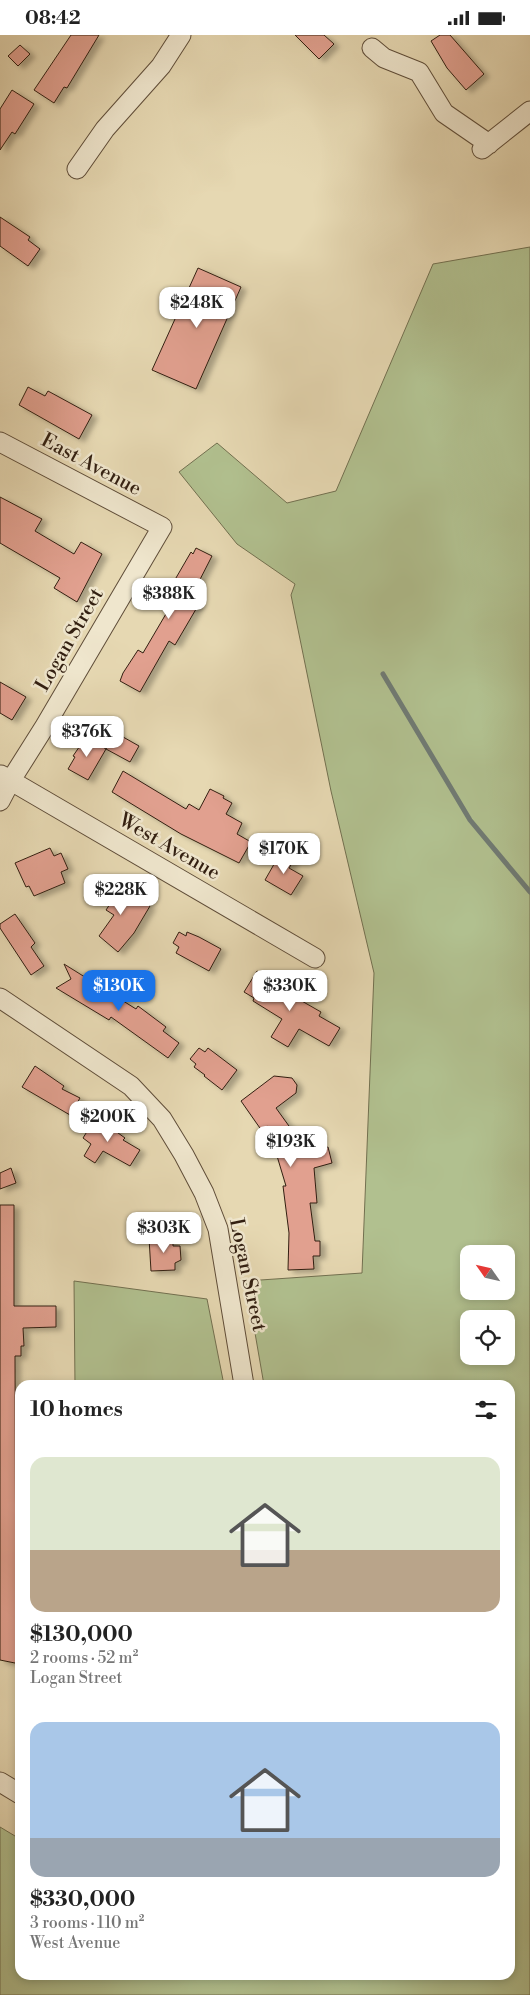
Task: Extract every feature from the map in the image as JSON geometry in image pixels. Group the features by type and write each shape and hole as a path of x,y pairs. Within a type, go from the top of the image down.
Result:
{"street":[{"path":"77,169 105,129 161,66 180,35"},
{"path":"372,48 384,58 419,73 444,113 486,147 530,111"},
{"name":"East Avenue","path":"0,442 162,527"},
{"name":"Logan Street","path":"0,801 5,777 50,718 162,527"},
{"name":"West Avenue","path":"5,777 315,959"},
{"name":"Logan Street","path":"0,998 131,1086 166,1126 200,1186 218,1229 243,1380"},
{"path":"0,1782 15,1790"}],"green space":[{"path":"530,247 530,1995 0,1995 0,1827 15,1836 15,1980 515,1980 515,1380 263,1380 246,1281 362,1273 374,973 331,791 291,595 295,584 237,544 179,472 217,443 287,503 336,491 433,264"},
{"path":"74,1281 207,1299 223,1380 75,1380"}],"building":[{"path":"71,35 99,35 67,88 64,87 54,103 34,90"},
{"path":"295,35 324,35 334,44 319,59"},
{"path":"440,35 450,35 484,74 466,90 447,68 431,41"},
{"path":"20,45 30,54 18,66 8,56"},
{"path":"12,90 34,104 15,134 12,132 0,150 0,109"},
{"path":"0,217 30,237 28,240 40,249 28,266 0,246"},
{"path":"198,268 241,287 196,389 152,370"},
{"path":"28,387 45,396 48,391 92,415 79,439 19,405"},
{"path":"0,497 42,519 35,531 74,554 81,542 102,554 77,602 54,588 60,578 0,543"},
{"path":"196,548 212,556 190,599 199,604 175,645 169,641 140,692 120,681 123,673 138,650 143,653 170,607 162,602 191,552 193,554"},
{"path":"0,682 26,697 12,720 0,713"},
{"path":"116,733 139,746 130,762 106,749"},
{"path":"86,737 106,749 88,780 68,769 75,757 73,756"},
{"path":"123,771 186,809 189,804 199,810 210,789 224,796 223,798 232,803 226,814 242,823 237,834 251,842 239,863 181,834 112,792"},
{"path":"50,848 54,856 61,853 68,869 61,872 65,883 34,896 29,886 26,887 15,863"},
{"path":"281,852 294,860 289,868 303,876 291,895 265,880"},
{"path":"103,882 150,906 134,933 118,952 99,936 114,915 106,910 110,904 95,895"},
{"path":"15,914 35,943 31,947 44,966 31,975 0,928 0,924"},
{"path":"179,932 186,936 187,932 221,949 209,971 176,953 179,947 173,943"},
{"path":"64,964 136,1009 138,1006 166,1027 163,1031 179,1043 168,1058 111,1017 109,1020 56,988 71,979"},
{"path":"257,971 289,988 286,992 321,1012 319,1016 340,1028 329,1046 299,1029 288,1047 271,1037 282,1019 253,1001 254,998 244,992"},
{"path":"199,1048 205,1052 208,1048 237,1070 222,1090 194,1067 196,1064 190,1059"},
{"path":"35,1066 64,1086 62,1089 80,1098 70,1115 22,1087"},
{"path":"274,1076 292,1078 297,1085 296,1093 276,1108 294,1133 296,1132 298,1139 305,1137 309,1151 328,1147 332,1163 314,1168 317,1203 310,1203 315,1241 320,1241 320,1256 313,1256 314,1269 288,1270 289,1233 283,1186 286,1186 268,1126 262,1131 241,1101"},
{"path":"96,1117 115,1129 125,1138 123,1140 140,1150 130,1166 103,1151 95,1163 84,1156 91,1144 83,1138"},
{"path":"11,1168 16,1183 0,1189 0,1173"},
{"path":"0,1205 14,1205 14,1306 56,1306 56,1327 23,1328 24,1346 21,1346 21,1356 15,1356 15,1663 0,1660"},
{"path":"173,1237 173,1246 180,1246 181,1260 175,1263 175,1270 151,1271 149,1238"}],"waterway":[{"path":"383,674 470,820 530,892"}]}
